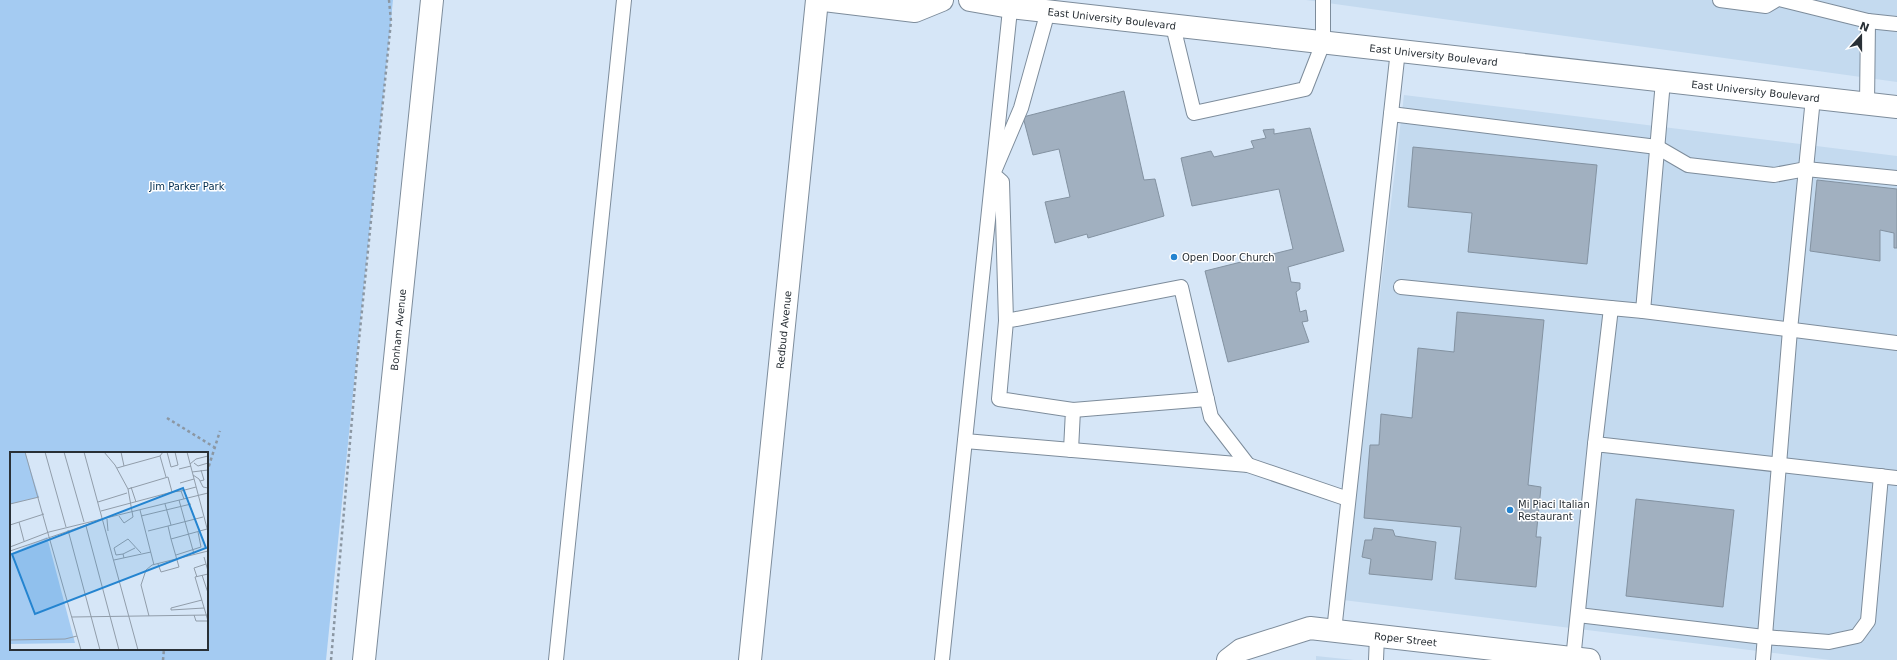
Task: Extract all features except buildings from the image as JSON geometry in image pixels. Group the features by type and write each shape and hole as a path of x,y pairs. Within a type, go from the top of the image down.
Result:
{"street":[{"name":"Bonham Avenue","path":"364,660 432,0"},
{"name":"Redbud Avenue","path":"750,660 817,0"},
{"path":"824,0 915,11 942,0"},
{"name":"East University Boulevard","path":"970,0 1010,4 1048,12 1897,107"},
{"name":"Roper Street","path":"1228,660 1241,650 1310,628 1579,659"}],"lane":[{"path":"556,660 624,0"},
{"path":"1173,26 1194,113 1305,89 1323,43 1323,0"},
{"path":"1720,0 1766,6 1776,0"},
{"path":"1783,0 1868,21 1897,24"},
{"path":"942,660 1010,4"},
{"path":"993,174 1021,108 1048,12"},
{"path":"1867,104 1868,21"},
{"path":"1334,631 1398,50"},
{"path":"1643,310 1663,81"},
{"path":"1763,660 1790,330 1813,98"},
{"path":"1391,114 1657,147 1688,164 1774,175 1806,169 1897,178"},
{"path":"993,174 1002,182 1006,322 999,399 1072,410 1207,399"},
{"path":"1006,322 1181,287 1212,417 1248,465"},
{"path":"1401,287 1643,310 1897,343"},
{"path":"1579,659 1578,615 1595,444 1611,308"},
{"path":"1071,450 1072,410"},
{"path":"965,441 1248,465 1348,499"},
{"path":"1595,444 1897,478"},
{"path":"1578,615 1829,642 1857,636 1868,621 1881,476"},
{"path":"1376,660 1378,636"}],"path":[{"path":"331,660 358,350 391,21 389,0"},
{"path":"167,418 214,447"},
{"path":"208,468 220,431"},
{"path":"163,660 164,650"}],"shaded area":[{"path":"1306,0 1897,0 1897,82"},
{"path":"1404,95 1897,156 1897,660 1830,660 1343,600"},
{"path":"1316,656 1354,660 1316,660"}],"green space":[{"name":"Jim Parker Park","path":"0,0 393,0 326,660 0,660"}],"place":[{"name":"Open Door Church","path":"1174,257"},
{"name":"Mi Piaci Italian Restaurant","path":"1510,510"}]}
